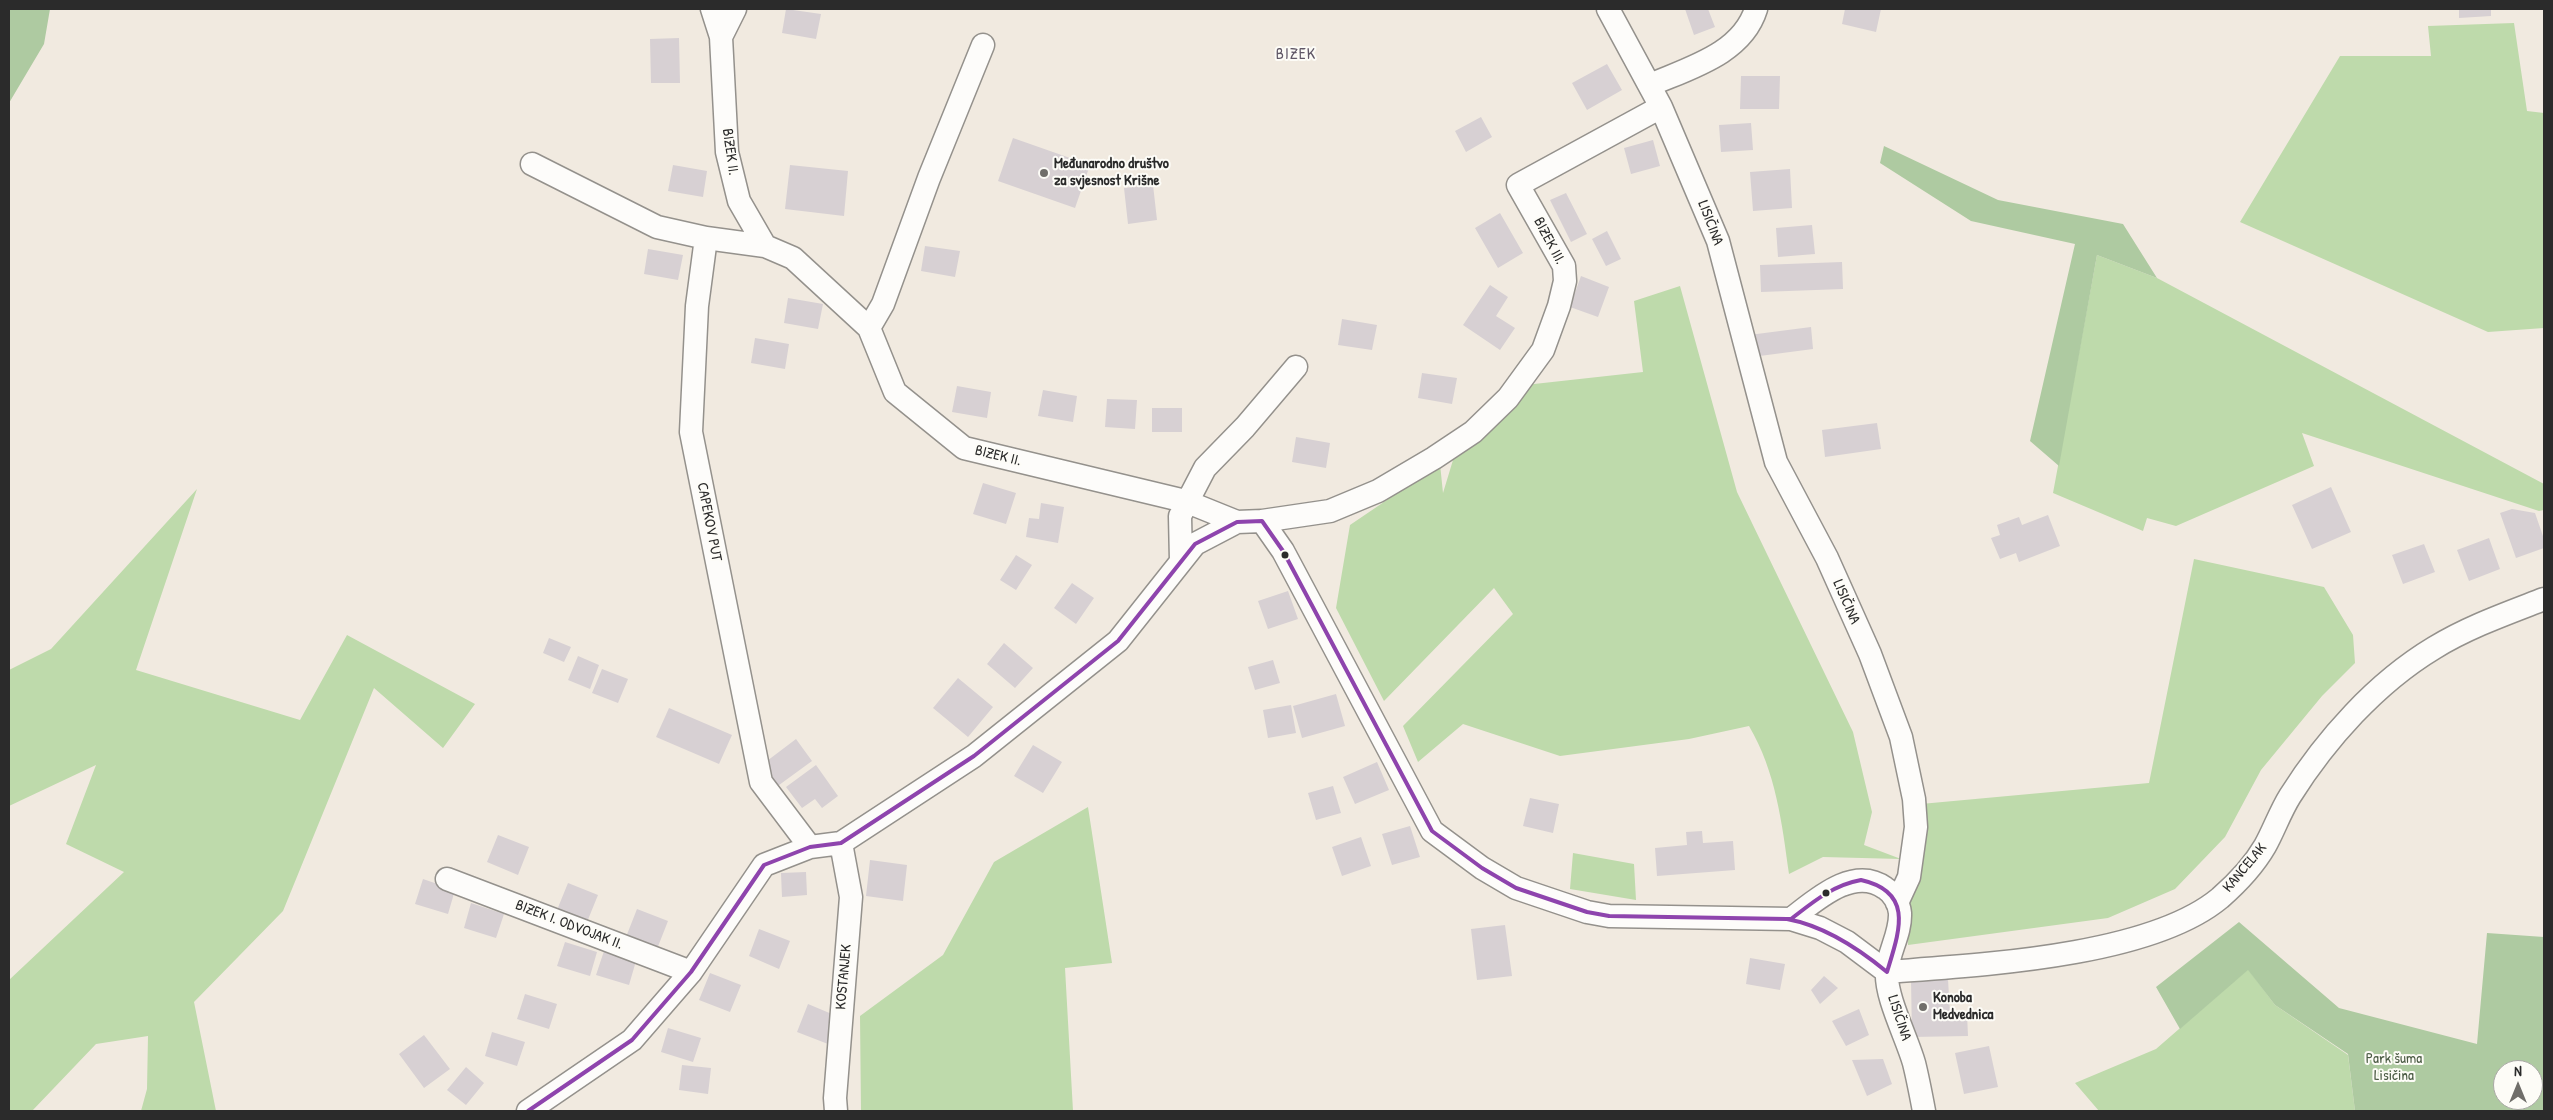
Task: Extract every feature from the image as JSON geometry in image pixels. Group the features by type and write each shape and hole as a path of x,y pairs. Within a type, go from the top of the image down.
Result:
{"street":[{"name":"BIZEK II.","path":"712,9 721,37 727,152 739,201 765,246 794,258 869,328 895,392 964,448 1185,501 1237,522 1262,521"},
{"path":"721,37 736,9"},
{"path":"1608,9 1661,107"},
{"path":"1650,85 1726,51 1753,19 1756,9"},
{"path":"869,328 883,304 929,178 983,45"},
{"name":"BIZEK III.","path":"1262,521 1330,511 1378,491 1434,458 1473,432 1508,398 1543,350 1565,281 1564,266 1518,185 1661,107"},
{"name":"LISIČINA","path":"1661,107 1718,241 1751,374 1776,462 1830,566 1870,654 1900,737 1914,799 1916,826 1909,876 1897,902 1899,924 1887,972 1891,997 1914,1063 1924,1111"},
{"path":"532,164 657,227 706,238 765,246"},
{"name":"CAPEKOV PUT","path":"706,238 697,306 691,432 760,782 810,847"},
{"path":"1181,561 1180,516 1185,501 1205,468 1245,427 1296,367"},
{"path":"1262,521 1283,552 1432,831 1482,868 1516,888 1586,912 1609,916 1791,919 1820,928 1847,942 1887,972"},
{"path":"528,1111 632,1040 691,972 764,866 810,847 841,843 974,756 1118,641 1195,544 1237,522"},
{"name":"KANCELAK","path":"1887,972 2021,961 2097,947 2150,933 2184,919 2219,899 2238,880 2264,848 2289,797 2324,749 2369,698 2434,648 2544,599"},
{"name":"KOSTANJEK","path":"836,1111 835,1098 851,897 841,843"},
{"name":"BIZEK I. ODVOJAK II.","path":"447,879 691,972"},
{"path":"1791,919 1823,895 1844,883 1861,880 1879,884 1890,892 1897,902"}],"green space":[{"path":"9,9 50,9 44,44 9,103"},
{"path":"2514,23 2527,111 2544,113 2544,328 2488,332 2240,222 2340,56 2431,56 2428,26"},
{"path":"1884,146 1998,200 2123,224 2157,278 2097,255 2059,466 2030,441 2075,244 1971,221 1880,163"},
{"path":"2097,255 2157,278 2544,484 2544,510 2539,511 2302,433 2314,466 2176,526 2147,518 2143,531 2053,493"},
{"path":"1680,286 1737,492 1853,732 1872,812 1864,845 1901,859 1823,857 1789,874 1772,780 1766,761 1749,726 1689,739 1560,756 1463,724 1418,762 1403,726 1513,614 1494,588 1384,701 1336,608 1350,525 1440,464 1443,493 1460,437 1516,386 1643,372 1634,301"},
{"path":"197,489 136,670 300,720 347,635 475,704 443,748 374,688 283,911 194,1002 216,1111 141,1111 147,1089 148,1036 96,1044 32,1111 9,1111 9,980 124,872 66,844 96,765 9,806 9,670 51,649"},
{"path":"2194,559 2324,587 2353,635 2355,663 2322,696 2261,770 2225,837 2175,889 2108,918 1908,945 1910,805 2149,783"},
{"path":"1088,807 1112,963 1065,968 1073,1111 861,1111 860,1016 943,955 994,862"},
{"path":"1573,853 1634,864 1636,900 1570,889"},
{"name":"Park šuma Lisičina","path":"2239,922 2339,1008 2477,1044 2487,933 2544,937 2544,1111 2355,1111 2348,1054 2275,1005 2248,970 2180,1029 2156,987"},
{"path":"2248,969 2275,1005 2348,1055 2355,1111 2099,1111 2075,1083 2156,1049"}],"building":[{"path":"786,9 821,14 816,39 782,33"},
{"path":"1685,9 1708,9 1715,27 1694,35"},
{"path":"1845,9 1881,9 1876,32 1842,24"},
{"path":"2459,9 2491,9 2491,16 2459,18"},
{"path":"679,38 680,83 651,83 650,39"},
{"path":"1607,64 1622,90 1587,110 1572,83"},
{"path":"1741,76 1780,76 1779,109 1740,109"},
{"path":"1481,117 1492,137 1466,152 1455,131"},
{"path":"1751,123 1753,150 1721,152 1719,125"},
{"name":"Međunarodno društvo za svjesnost Krišne","path":"1013,138 1090,165 1075,208 998,181"},
{"path":"1653,140 1660,166 1631,174 1624,148"},
{"path":"673,165 707,171 703,197 668,191"},
{"path":"790,165 848,171 844,216 785,209"},
{"path":"1790,169 1792,208 1753,211 1750,172"},
{"path":"1153,185 1157,220 1128,224 1124,188"},
{"path":"1566,193 1587,234 1571,242 1550,200"},
{"path":"1500,213 1523,253 1498,268 1475,228"},
{"path":"1812,225 1815,254 1778,257 1776,228"},
{"path":"1607,231 1621,259 1606,266 1592,239"},
{"path":"925,246 960,251 955,277 921,271"},
{"path":"648,249 683,255 678,280 644,274"},
{"path":"1842,262 1843,289 1761,292 1760,265"},
{"path":"1581,276 1609,287 1598,317 1570,307"},
{"path":"1490,285 1508,297 1496,316 1515,328 1500,350 1463,325"},
{"path":"788,298 823,304 818,329 784,323"},
{"path":"1342,319 1377,325 1372,350 1338,345"},
{"path":"1811,327 1813,349 1752,357 1749,335"},
{"path":"755,338 789,344 785,369 751,363"},
{"path":"1422,373 1457,378 1452,404 1418,398"},
{"path":"957,386 991,392 987,418 952,412"},
{"path":"1043,390 1077,396 1073,422 1038,416"},
{"path":"1107,399 1137,400 1135,429 1105,427"},
{"path":"1152,408 1182,408 1182,432 1152,432"},
{"path":"1877,423 1881,449 1825,457 1822,430"},
{"path":"1296,437 1330,443 1326,468 1292,462"},
{"path":"983,483 1016,493 1006,524 973,514"},
{"path":"2331,487 2351,532 2312,549 2292,505"},
{"path":"1041,503 1064,507 1058,543 1026,537 1029,518 1039,519"},
{"path":"2512,509 2535,513 2544,539 2544,548 2516,558 2500,513"},
{"path":"2048,515 2060,546 2019,562 2016,553 2000,559 1991,538 2000,535 1997,525 2019,517 2022,525"},
{"path":"2489,538 2500,569 2469,581 2457,550"},
{"path":"2424,544 2435,572 2403,584 2392,555"},
{"path":"1016,555 1032,565 1016,590 1000,580"},
{"path":"1072,583 1094,598 1076,624 1054,608"},
{"path":"1288,591 1298,619 1268,629 1258,601"},
{"path":"549,638 571,647 564,662 543,653"},
{"path":"1004,643 1033,668 1015,688 987,664"},
{"path":"578,656 599,665 590,689 568,680"},
{"path":"1273,660 1280,683 1255,690 1248,667"},
{"path":"602,669 628,679 618,703 592,693"},
{"path":"958,678 993,707 968,737 933,708"},
{"path":"1336,694 1345,726 1302,738 1293,706"},
{"path":"1291,705 1296,733 1268,738 1263,710"},
{"path":"669,708 732,735 719,764 656,737"},
{"path":"796,739 812,761 775,788 759,767"},
{"path":"1033,745 1062,762 1043,793 1014,776"},
{"path":"1377,762 1389,790 1355,804 1343,777"},
{"path":"816,765 838,796 822,808 815,799 802,808 786,787"},
{"path":"1333,786 1341,813 1316,820 1308,793"},
{"path":"1530,798 1559,804 1553,833 1523,826"},
{"path":"1410,826 1420,857 1392,865 1382,834"},
{"path":"1702,831 1703,843 1733,841 1735,870 1657,876 1655,848 1687,845 1686,832"},
{"path":"498,835 529,847 518,875 487,862"},
{"path":"1361,837 1371,866 1342,876 1332,847"},
{"path":"870,860 907,865 903,901 866,896"},
{"path":"806,872 807,895 782,897 781,873"},
{"path":"423,879 455,890 448,914 415,904"},
{"path":"568,883 598,895 587,922 557,910"},
{"path":"471,903 504,914 496,938 464,928"},
{"path":"637,909 668,921 657,949 626,937"},
{"path":"1505,925 1512,976 1477,980 1471,929"},
{"path":"759,929 790,941 779,969 749,956"},
{"path":"565,942 597,952 590,976 557,966"},
{"path":"604,951 636,961 629,985 596,975"},
{"path":"1750,958 1785,964 1780,990 1746,984"},
{"path":"710,973 741,985 730,1012 699,1000"},
{"path":"1824,976 1838,988 1820,1004 1811,990"},
{"path":"1948,979 1950,1014 1967,1014 1968,1036 1912,1037 1911,980"},
{"path":"525,994 557,1004 549,1029 517,1019"},
{"path":"808,1004 839,1017 828,1044 797,1032"},
{"path":"1859,1009 1869,1035 1846,1046 1832,1021"},
{"path":"668,1028 701,1038 693,1062 661,1052"},
{"path":"492,1032 525,1042 517,1066 485,1056"},
{"path":"424,1035 450,1069 424,1088 399,1054"},
{"path":"1989,1046 1998,1087 1964,1094 1955,1053"},
{"path":"1883,1059 1892,1084 1867,1096 1852,1060"},
{"path":"682,1065 711,1068 708,1094 679,1090"},
{"path":"466,1067 484,1083 466,1105 447,1090"}],"transit line":[{"path":"528,1111 632,1040 691,972 764,865 810,847 841,843 974,756 1118,641 1195,544 1237,522 1262,521 1283,551 1432,831 1482,868 1516,888 1587,912 1609,916"},
{"path":"1861,880 1878,886 1890,894 1896,904 1899,916 1898,928 1887,972 1840,939 1815,927 1787,919 1791,919 1832,890 1861,880"},
{"path":"1609,916 1787,919"},
{"path":"1609,916 1787,919"}],"place":[{"name":"Međunarodno društvo za svjesnost Krišne","path":"1044,173"},
{"name":"Konoba Medvednica","path":"1923,1007"}],"district":[{"name":"BIZEK","path":"1296,55"}]}
